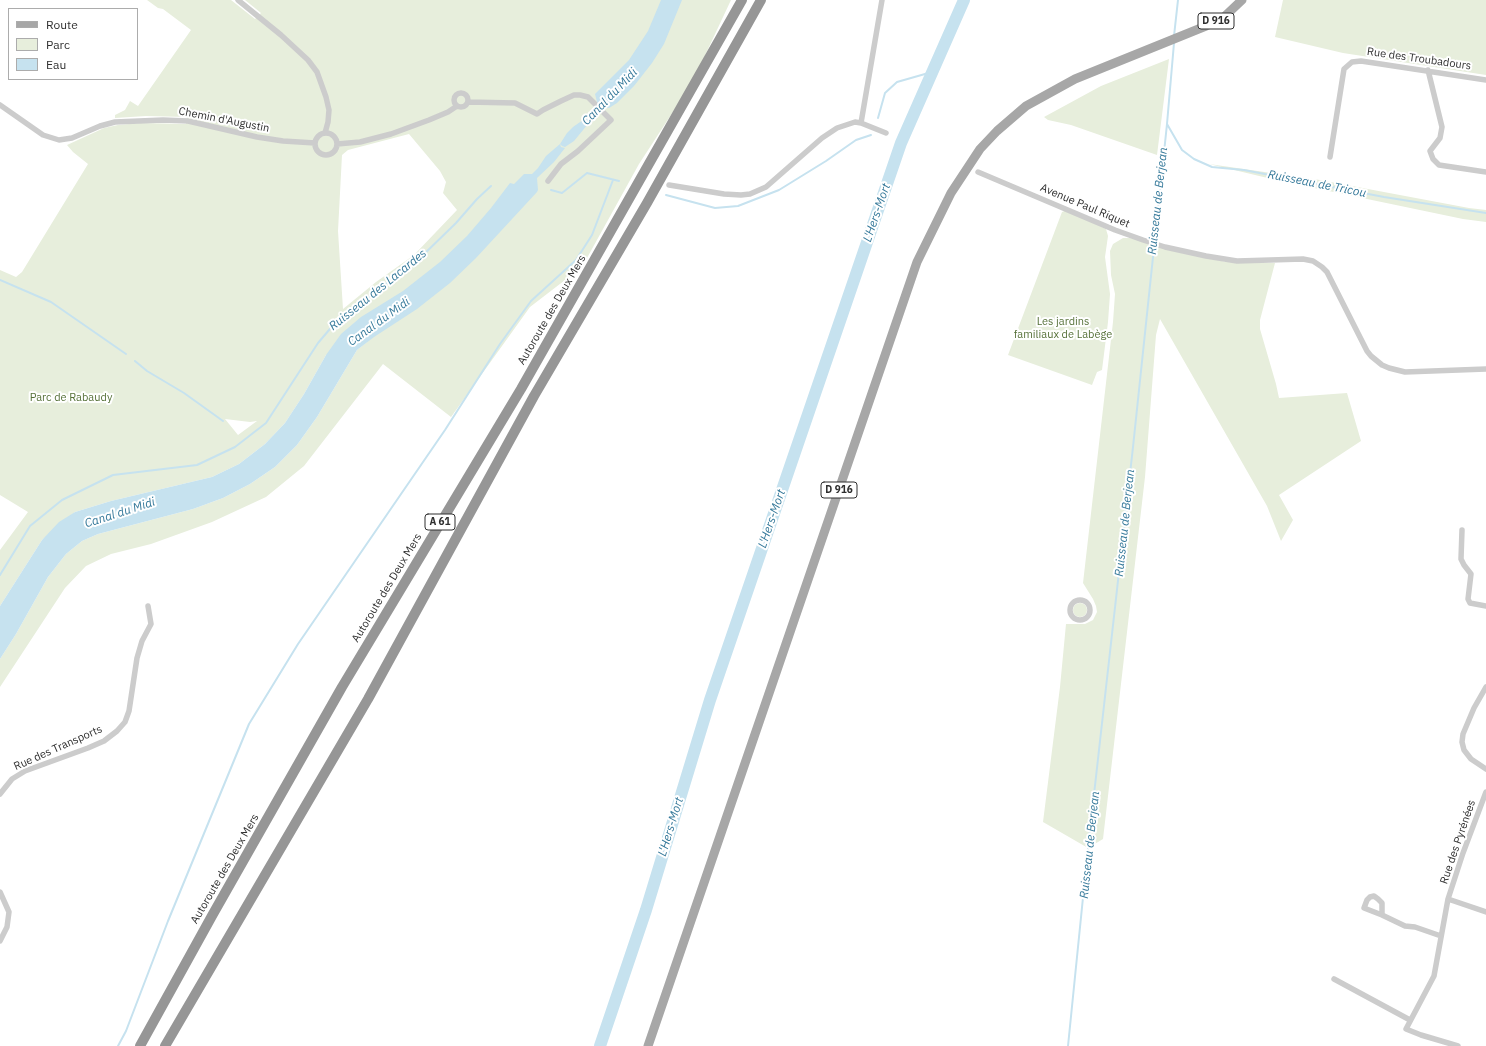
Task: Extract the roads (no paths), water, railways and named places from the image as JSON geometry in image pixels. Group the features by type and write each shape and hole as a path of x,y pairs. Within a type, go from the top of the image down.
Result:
{"highway":[{"name":"Autoroute des Deux Mers","path":"140,1046 342,687 520,389 742,0"},
{"name":"A 61","path":"165,1046 368,699 534,396 647,203 761,0"}],"main road":[{"name":"D 916","path":"1186,35 1208,21 1234,0"},
{"name":"D 916","path":"648,1046 917,262 944,205 963,173 980,150 997,131 1026,106 1075,79 1167,43 1224,17 1242,0"}],"street":[{"path":"238,0 281,35 308,60 317,72 329,110 325,133"},
{"path":"861,123 882,0"},
{"name":"Rue des Troubadours","path":"1330,157 1344,69 1352,62 1361,60 1486,80"},
{"path":"1428,70 1442,127 1440,138 1430,151 1433,159 1439,165 1486,172"},
{"path":"457,106 454,98 458,94 462,93 465,95 468,102"},
{"path":"337,144 360,142 391,134 448,112 457,106 463,107 468,102 515,103 537,114 574,95 584,96 592,100 611,120 578,151 561,164 548,181"},
{"name":"Chemin d'Augustin","path":"0,105 43,135 59,140 72,138 100,126 115,122 163,120 188,121 278,140 315,143"},
{"path":"669,185 724,194 750,194 766,187 830,132 847,124 861,123 886,134"},
{"path":"325,133 333,136 337,144 334,152 325,155 317,151 315,143 316,138 320,134 325,133"},
{"name":"Avenue Paul Riquet","path":"978,172 1115,230 1166,247 1237,261 1303,259 1313,261 1327,272 1367,351 1382,365 1405,372 1486,370"},
{"path":"1462,530 1461,558 1471,574 1468,599 1470,604 1486,606"},
{"name":"Rue des Transports","path":"0,794 12,779 25,771 88,748 104,740 117,731 121,726 129,711 137,658 142,640 151,624 148,606"},
{"path":"1486,687 1474,708 1463,734 1462,742 1464,750 1471,760 1486,769"},
{"name":"Rue des Pyrénées","path":"1410,1020 1434,976 1448,899 1463,852 1486,792"},
{"path":"0,892 8,912 7,927 0,941"},
{"name":"Rue des Pyrénées","path":"1448,899 1486,912"},
{"path":"1382,915 1405,926 1415,927 1441,936"},
{"path":"1334,979 1410,1020 1406,1029 1446,1044 1458,1046"}],"water":[{"name":"Canal du Midi","path":"661,0 682,0 664,44 652,63 634,86 617,103 609,108 603,108 597,113 574,141 565,147 562,146 560,144 567,133 583,120 593,109 597,102 595,94 629,60 648,31"},
{"name":"Canal du Midi","path":"560,144 561,147 565,148 554,162 537,178 537,192 476,258 450,283 417,309 357,350 317,417 297,445 275,467 250,484 223,498 193,509 98,534 82,541 66,554 48,577 0,659 0,606 42,540 59,522 75,512 111,501 212,477 239,464 265,444 285,423 304,394 326,355 341,334 361,317 403,291 440,262 467,236 510,183 514,184 524,174 532,174 546,156"}],"waterway":[{"name":"L'Hers-Mort","path":"600,1046 646,910 710,700 901,143 964,0"},
{"name":"Ruisseau de Berjean","path":"1174,36 1178,0"},
{"name":"Ruisseau de Berjean","path":"1068,1046 1088,848 1133,447 1167,124 1174,43"},
{"name":"Ruisseau des Lacardes","path":"878,118 885,93 897,82 932,72"},
{"name":"Ruisseau de Tricou","path":"1167,124 1182,150 1194,159 1212,167 1244,170 1384,197 1486,213"},
{"name":"Ruisseau des Lacardes","path":"666,195 715,208 738,206 779,190 826,161 856,140 871,135"},
{"name":"Ruisseau des Lacardes","path":"551,190 562,193 587,173 619,181"},
{"path":"118,1046 126,1031 168,921 249,724 298,644 445,430 500,344 531,301 576,260 592,235 613,180"},
{"name":"Ruisseau des Lacardes","path":"0,575 30,526 62,500 113,475 197,465 235,447 266,423 318,343 335,323 420,258 491,186"},
{"name":"Ruisseau des Lacardes","path":"0,280 51,302 126,354"},
{"name":"Ruisseau des Lacardes","path":"135,361 147,371 184,393 223,421"}],"park label":[{"name":"Les jardins familiaux de Labège","path":"1063,328"},
{"name":"Parc de Rabaudy","path":"71,398"}]}
